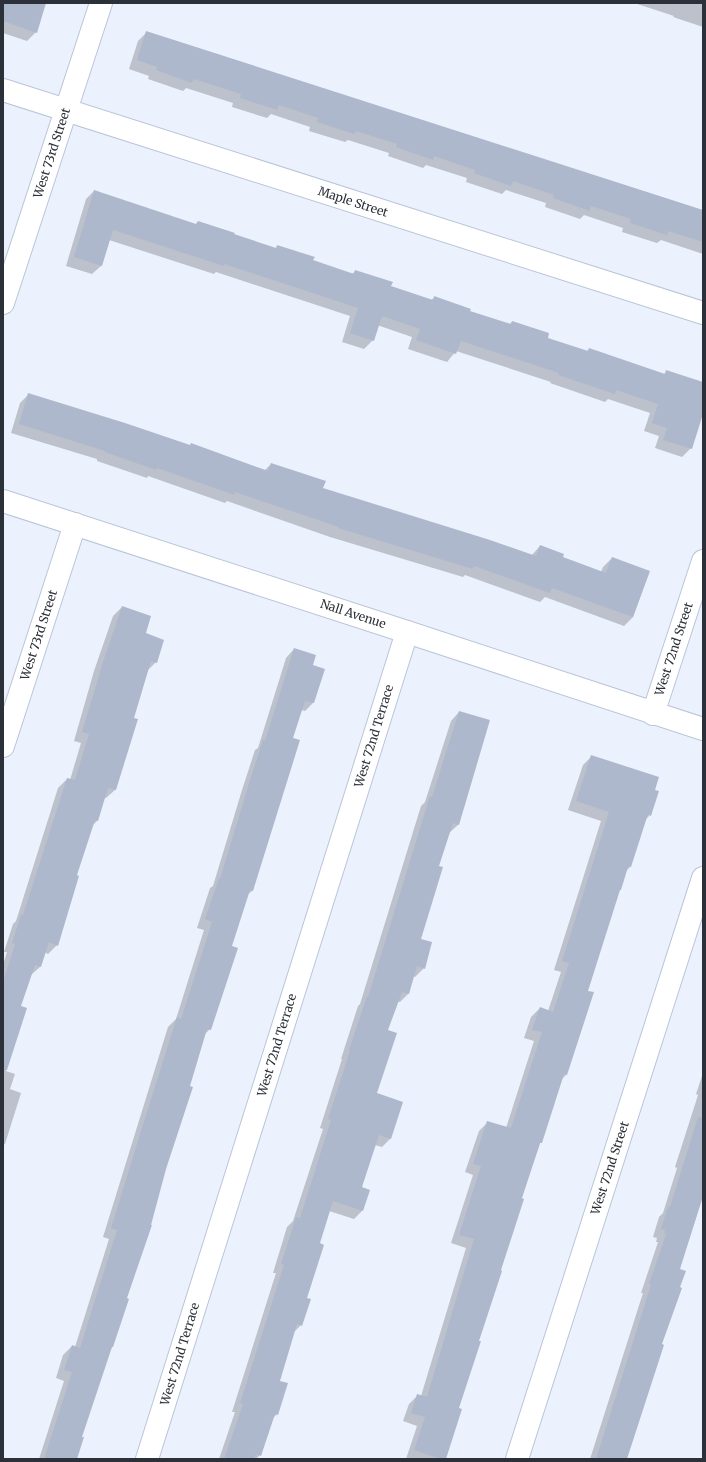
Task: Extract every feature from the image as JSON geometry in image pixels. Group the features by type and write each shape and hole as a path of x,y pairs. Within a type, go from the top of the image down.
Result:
{"street":[{"name":"West 73rd Street","path":"3,303 101,3"},
{"name":"Maple Street","path":"3,90 703,313"},
{"name":"Nall Avenue","path":"3,501 407,632 653,714 703,729"},
{"name":"West 73rd Street","path":"3,746 75,524"},
{"name":"West 72nd Street","path":"653,714 703,561"},
{"name":"West 72nd Terrace","path":"147,1459 407,632"},
{"name":"West 72nd Street","path":"517,1459 703,878"}],"building":[{"path":"3,3 46,3 37,33 3,21"},
{"path":"146,31 703,210 703,242 668,231 667,235 630,223 631,219 591,206 590,211 553,198 554,195 513,181 511,186 474,173 475,170 434,156 433,160 396,147 397,144 356,131 354,134 317,122 318,118 279,105 277,110 240,98 241,94 194,79 192,83 156,70 157,67 137,60"},
{"path":"94,190 196,224 198,221 276,248 277,245 315,257 313,260 354,274 355,270 393,282 391,286 433,300 434,296 471,309 470,311 511,324 512,321 549,333 548,338 588,351 589,348 665,374 666,370 703,382 703,414 692,449 663,440 667,428 652,423 658,404 616,390 615,394 558,375 559,373 461,341 456,354 416,340 420,329 382,316 374,341 350,333 358,308 224,264 224,266 113,230 102,266 74,257"},
{"path":"28,393 190,445 191,443 268,471 271,463 326,481 323,488 490,540 536,556 540,545 564,554 563,557 606,573 612,557 650,571 633,617 552,588 550,593 474,566 473,569 338,528 339,527 235,492 235,495 157,468 156,470 105,451 19,424"},
{"path":"122,606 151,616 146,633 164,640 157,663 151,661 134,718 138,719 116,790 108,788 98,821 95,820 77,875 79,876 58,946 49,942 41,967 35,965 21,1006 27,1008 7,1070 3,1070 3,982 15,944 12,943 21,915 23,915 67,778 75,780 89,734 82,732"},
{"path":"294,648 316,655 313,665 325,669 314,703 305,701 293,738 300,740 253,891 250,890 232,946 238,948 211,1030 207,1029 190,1086 193,1087 166,1169 152,1225 127,1298 129,1299 82,1437 84,1437 77,1459 44,1459 72,1372 64,1370 72,1345 80,1348 117,1230 111,1228 177,1017 181,1019 212,922 205,919 219,878 220,879 250,780 263,740 265,741"},
{"path":"459,711 490,720 459,825 453,823 439,866 443,867 421,939 432,942 425,969 417,966 409,994 402,992 388,1030 397,1033 377,1093 403,1102 391,1139 379,1135 362,1187 370,1190 363,1211 333,1201 320,1243 324,1245 307,1298 311,1299 302,1326 297,1324 280,1381 288,1383 278,1415 275,1414 261,1456 256,1454 254,1459 224,1459 243,1404 240,1403 284,1265 281,1264 296,1217 300,1218 331,1120 328,1119 350,1051 349,1050 367,996 368,997 430,796 432,797"},
{"path":"591,755 659,777 655,790 659,791 651,816 648,814 631,867 628,867 620,890 588,991 594,992 567,1075 564,1074 542,1143 540,1143 522,1198 524,1199 479,1341 481,1341 459,1408 462,1409 446,1459 441,1459 414,1450 425,1417 411,1413 417,1394 427,1397 474,1239 459,1235 481,1166 473,1164 487,1121 511,1128 542,1032 532,1030 540,1007 553,1012 569,963 562,961 609,812 576,801"},
{"path":"698,1117 703,1118 703,1196 680,1269 686,1271 680,1287 682,1288 662,1344 664,1345 627,1459 596,1459 651,1285 649,1284 666,1234 664,1233 665,1230 661,1229 668,1207 670,1207"}]}
